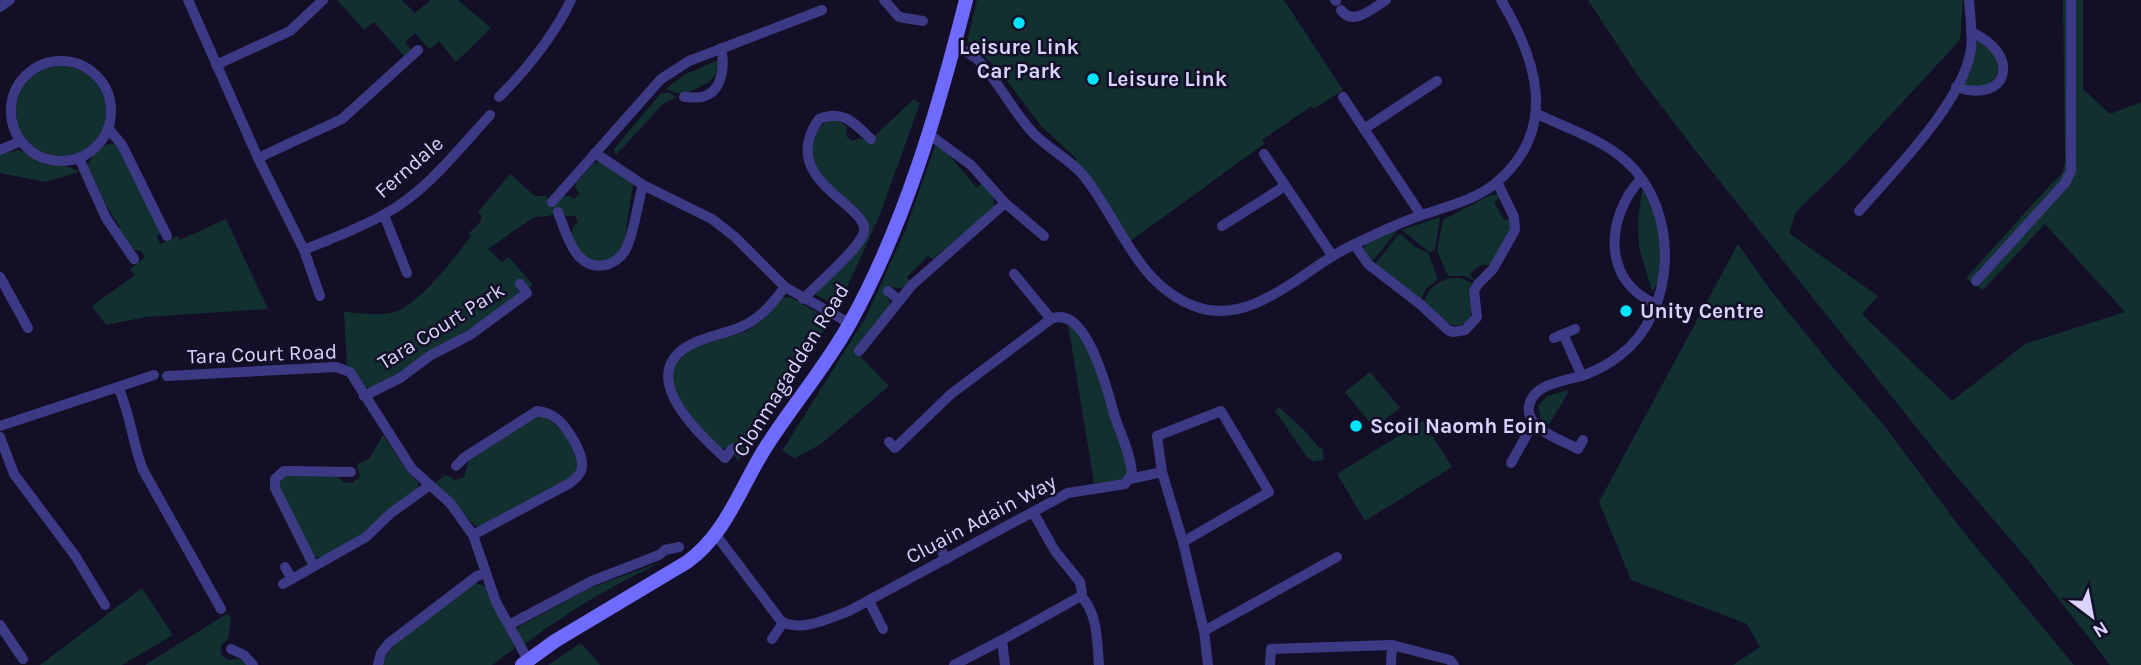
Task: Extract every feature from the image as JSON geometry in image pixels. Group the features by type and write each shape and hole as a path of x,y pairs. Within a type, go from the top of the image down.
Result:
{"street":[{"path":"0,7 9,0"},
{"path":"188,0 258,158 304,250 320,296"},
{"path":"216,65 280,36 323,0"},
{"path":"499,97 518,79 543,47 571,0"},
{"path":"884,0 899,17 923,20"},
{"name":"Clonmagadden Road","path":"525,663 576,628 687,562 701,552 716,535 764,452 849,323 892,233 954,48 966,0"},
{"path":"1337,4 1345,15 1352,18 1386,0"},
{"path":"954,48 970,53 982,64 1034,133 1082,174 1138,260 1159,283 1180,300 1208,310 1224,310 1256,303 1354,244 1449,206 1497,183 1522,153 1531,135 1536,114 1534,71 1501,0"},
{"path":"1859,211 1923,138 1956,87 1972,47 1969,0"},
{"path":"1976,281 2065,183 2071,171 2071,0"},
{"path":"552,202 661,79 690,61 822,10"},
{"path":"1956,87 1970,92 1981,92 1999,81 2003,72 2004,62 1996,48 1971,32"},
{"path":"684,97 702,97 713,91 724,71 721,48"},
{"path":"258,158 342,119 418,50"},
{"path":"52,61 75,62 98,76 111,102 108,128 95,148 79,158 60,160 41,157 20,141 11,116 15,91 29,72 52,61"},
{"path":"1364,129 1437,82"},
{"path":"1343,97 1421,215"},
{"path":"803,299 856,245 865,228 857,215 828,191 814,173 807,155 812,129 819,119 839,114 849,118 871,139"},
{"path":"1536,114 1609,147 1629,163 1641,179 1658,212 1664,233 1664,274 1656,304 1644,329 1620,356 1582,376 1543,388 1533,396 1529,406 1530,417 1537,426 1578,449 1583,440"},
{"name":"Ferndale","path":"304,250 384,215 437,173 491,115"},
{"path":"108,128 122,145 167,236"},
{"path":"927,133 971,165 1036,234"},
{"path":"0,150 20,141"},
{"path":"595,153 643,185 723,227 785,287 849,323"},
{"path":"1264,154 1332,256"},
{"path":"79,158 102,211 134,259"},
{"path":"1641,179 1625,199 1618,218 1614,243 1620,267 1632,290 1656,304"},
{"path":"1354,244 1368,264 1420,304 1441,326 1452,332 1465,330 1475,322 1477,311 1474,291 1493,269 1515,230 1514,217 1497,183"},
{"path":"558,212 567,238 581,258 599,266 609,265 626,251 643,185"},
{"path":"1222,226 1285,186"},
{"path":"859,351 899,300 936,263 1005,203"},
{"path":"384,215 407,272"},
{"path":"1014,274 1055,317 1072,321 1095,352 1132,468 1130,478"},
{"path":"0,278 28,328"},
{"name":"Tara Court Park","path":"365,396 400,378 431,355 488,324 527,293 520,284"},
{"path":"732,449 724,458 696,431 675,400 668,380 668,369 672,359 692,344 755,320 785,287"},
{"path":"888,291 899,300"},
{"path":"890,442 895,448 951,394 1055,317"},
{"path":"1575,329 1558,336 1582,376"},
{"name":"Tara Court Road","path":"167,376 336,367 350,372 412,469 450,503 473,535 496,602 525,663"},
{"path":"0,426 155,375"},
{"path":"118,387 130,416 143,470 221,609"},
{"path":"456,466 465,457 537,411 552,415 559,421 581,453 581,471 570,483 473,535"},
{"path":"1183,542 1269,492 1221,411 1157,436 1162,472 1183,542 1204,631 1208,665"},
{"path":"1511,463 1534,422"},
{"path":"0,437 14,474 76,557 105,605"},
{"path":"314,566 274,483 279,475 289,471 351,472"},
{"name":"Cluain Adain Way","path":"783,623 796,626 821,621 869,601 1068,493 1125,484 1130,478 1162,472"},
{"path":"285,567 287,582 366,537 391,513 430,485"},
{"path":"1034,512 1055,551 1080,582 1081,596 1089,605 1094,618 1099,665"},
{"path":"716,535 783,623 772,639"},
{"path":"939,546 946,559"},
{"path":"509,625 592,581 659,555 665,550 679,547"},
{"path":"1204,631 1337,557"},
{"path":"378,665 381,653 389,643 477,576 486,573"},
{"path":"954,665 1081,596"},
{"path":"869,601 883,629"},
{"path":"0,625 23,659"},
{"path":"1002,640 1006,665"},
{"path":"1391,665 1392,645"},
{"path":"1270,665 1271,649 1392,645 1450,660 1454,665"},
{"path":"231,649 244,655 253,665"}],"green space":[{"path":"337,0 402,0 415,13 431,0 458,0 491,28 456,62 439,41 429,49 415,33 405,42 412,51 406,58 374,22 364,30"},
{"path":"977,0 1284,0 1343,90 1314,109 1312,106 1262,140 1264,144 1129,242 1075,162 1077,159 1041,126 998,69 967,42"},
{"path":"1588,0 1963,0 1960,40 1846,163 1796,212 1789,233 1878,296 1862,314 1952,401 2025,344 2125,312 2045,224 1983,290 1966,278 2062,174 2065,162 2063,0 2083,0 2083,89 2110,114 2141,102 2141,665 2110,665 1698,154 1636,73"},
{"path":"1979,41 1998,58 1996,76 1981,88 1964,84 1975,43"},
{"path":"718,60 716,74 702,86 684,95 665,89 686,74"},
{"path":"52,66 70,66 86,73 99,86 106,102 106,120 99,136 86,149 70,156 52,156 36,149 23,136 16,120 16,102 23,86 36,73"},
{"path":"661,93 670,93 677,97 663,104 616,155 614,149"},
{"path":"914,99 920,103 879,217 838,307 816,295 862,242 868,227 858,209 825,180 816,168 812,156 814,141 823,124 829,120 838,120 847,127 846,136 853,141 859,138 868,142"},
{"path":"113,144 117,146 161,232 157,237 160,244 177,236 180,240 226,219 268,309 146,317 106,325 92,306 135,275 130,269 145,257 141,251 133,250 118,229 120,227 106,205 88,166 97,150"},
{"path":"935,146 943,148 977,188 982,183 993,198 994,205 933,259 928,256 907,277 910,282 906,286 892,287 886,297 890,302 889,306 856,352 889,386 821,444 795,458 782,451 866,317 905,231"},
{"path":"19,150 45,164 69,167 79,172 45,182 0,173 0,154"},
{"path":"601,161 633,185 624,244 615,257 603,262 589,259 581,253 571,234 578,222 575,216 566,216 561,211 549,216 534,217 488,249 502,262 509,257 533,285 528,288 516,287 520,293 486,319 428,356 370,388 363,386 347,365 344,312 388,313 414,301 465,245 471,236 469,233 481,221 478,212 510,174 535,196 545,196 555,204 562,197 569,196 574,199 579,194 576,183 593,164"},
{"path":"1642,190 1653,210 1660,234 1660,270 1652,292 1639,247 1638,222"},
{"path":"1498,194 1500,198 1494,202 1504,220 1511,218 1512,226 1491,265 1480,265 1470,274 1474,280 1465,276 1448,276 1437,251 1443,220 1488,196"},
{"path":"1440,217 1435,250 1429,252 1402,230"},
{"path":"1397,229 1372,262 1366,257 1366,244"},
{"path":"1401,234 1415,247 1428,253 1438,279 1426,289 1421,299 1375,264"},
{"path":"1738,244 1769,288 1883,424 1962,530 2074,665 1733,665 1760,647 1747,624 1631,580 1599,502"},
{"path":"1451,278 1472,283 1469,294 1471,316 1461,325 1450,324 1424,302 1434,286"},
{"path":"790,297 831,320 738,461 730,447 722,449 686,410 673,383 674,366 690,349 747,331 763,320 782,298"},
{"path":"1068,324 1073,327 1094,359 1129,471 1125,480 1094,483"},
{"path":"1370,372 1400,408 1374,428 1345,392"},
{"path":"1567,390 1568,393 1548,426 1541,420 1538,406 1547,396"},
{"path":"1279,407 1319,448 1322,447 1324,459 1314,462 1307,457 1275,411"},
{"path":"537,415 558,427 575,449 578,465 574,475 480,526 475,526 435,483 445,475 456,480 464,477 469,459"},
{"path":"1423,421 1452,467 1365,521 1337,474"},
{"path":"383,435 409,474 418,482 418,489 364,533 320,558 314,556 279,489 279,481 285,475 338,477 343,482 352,483 360,477 357,464 370,458"},
{"path":"664,561 591,599 524,645 517,630 520,626 590,588"},
{"path":"476,583 485,586 515,648 492,665 382,665 387,654 409,632"},
{"path":"142,588 173,635 122,665 40,665"},
{"path":"228,613 231,620 228,639 221,645 221,654 228,660 239,659 248,665 145,665"},
{"path":"581,643 600,665 548,665"}],"place":[{"name":"Leisure Link Car Park","path":"1019,23"},
{"name":"Leisure Link","path":"1093,79"},
{"name":"Unity Centre","path":"1626,311"},
{"name":"Scoil Naomh Eoin","path":"1356,426"}]}
